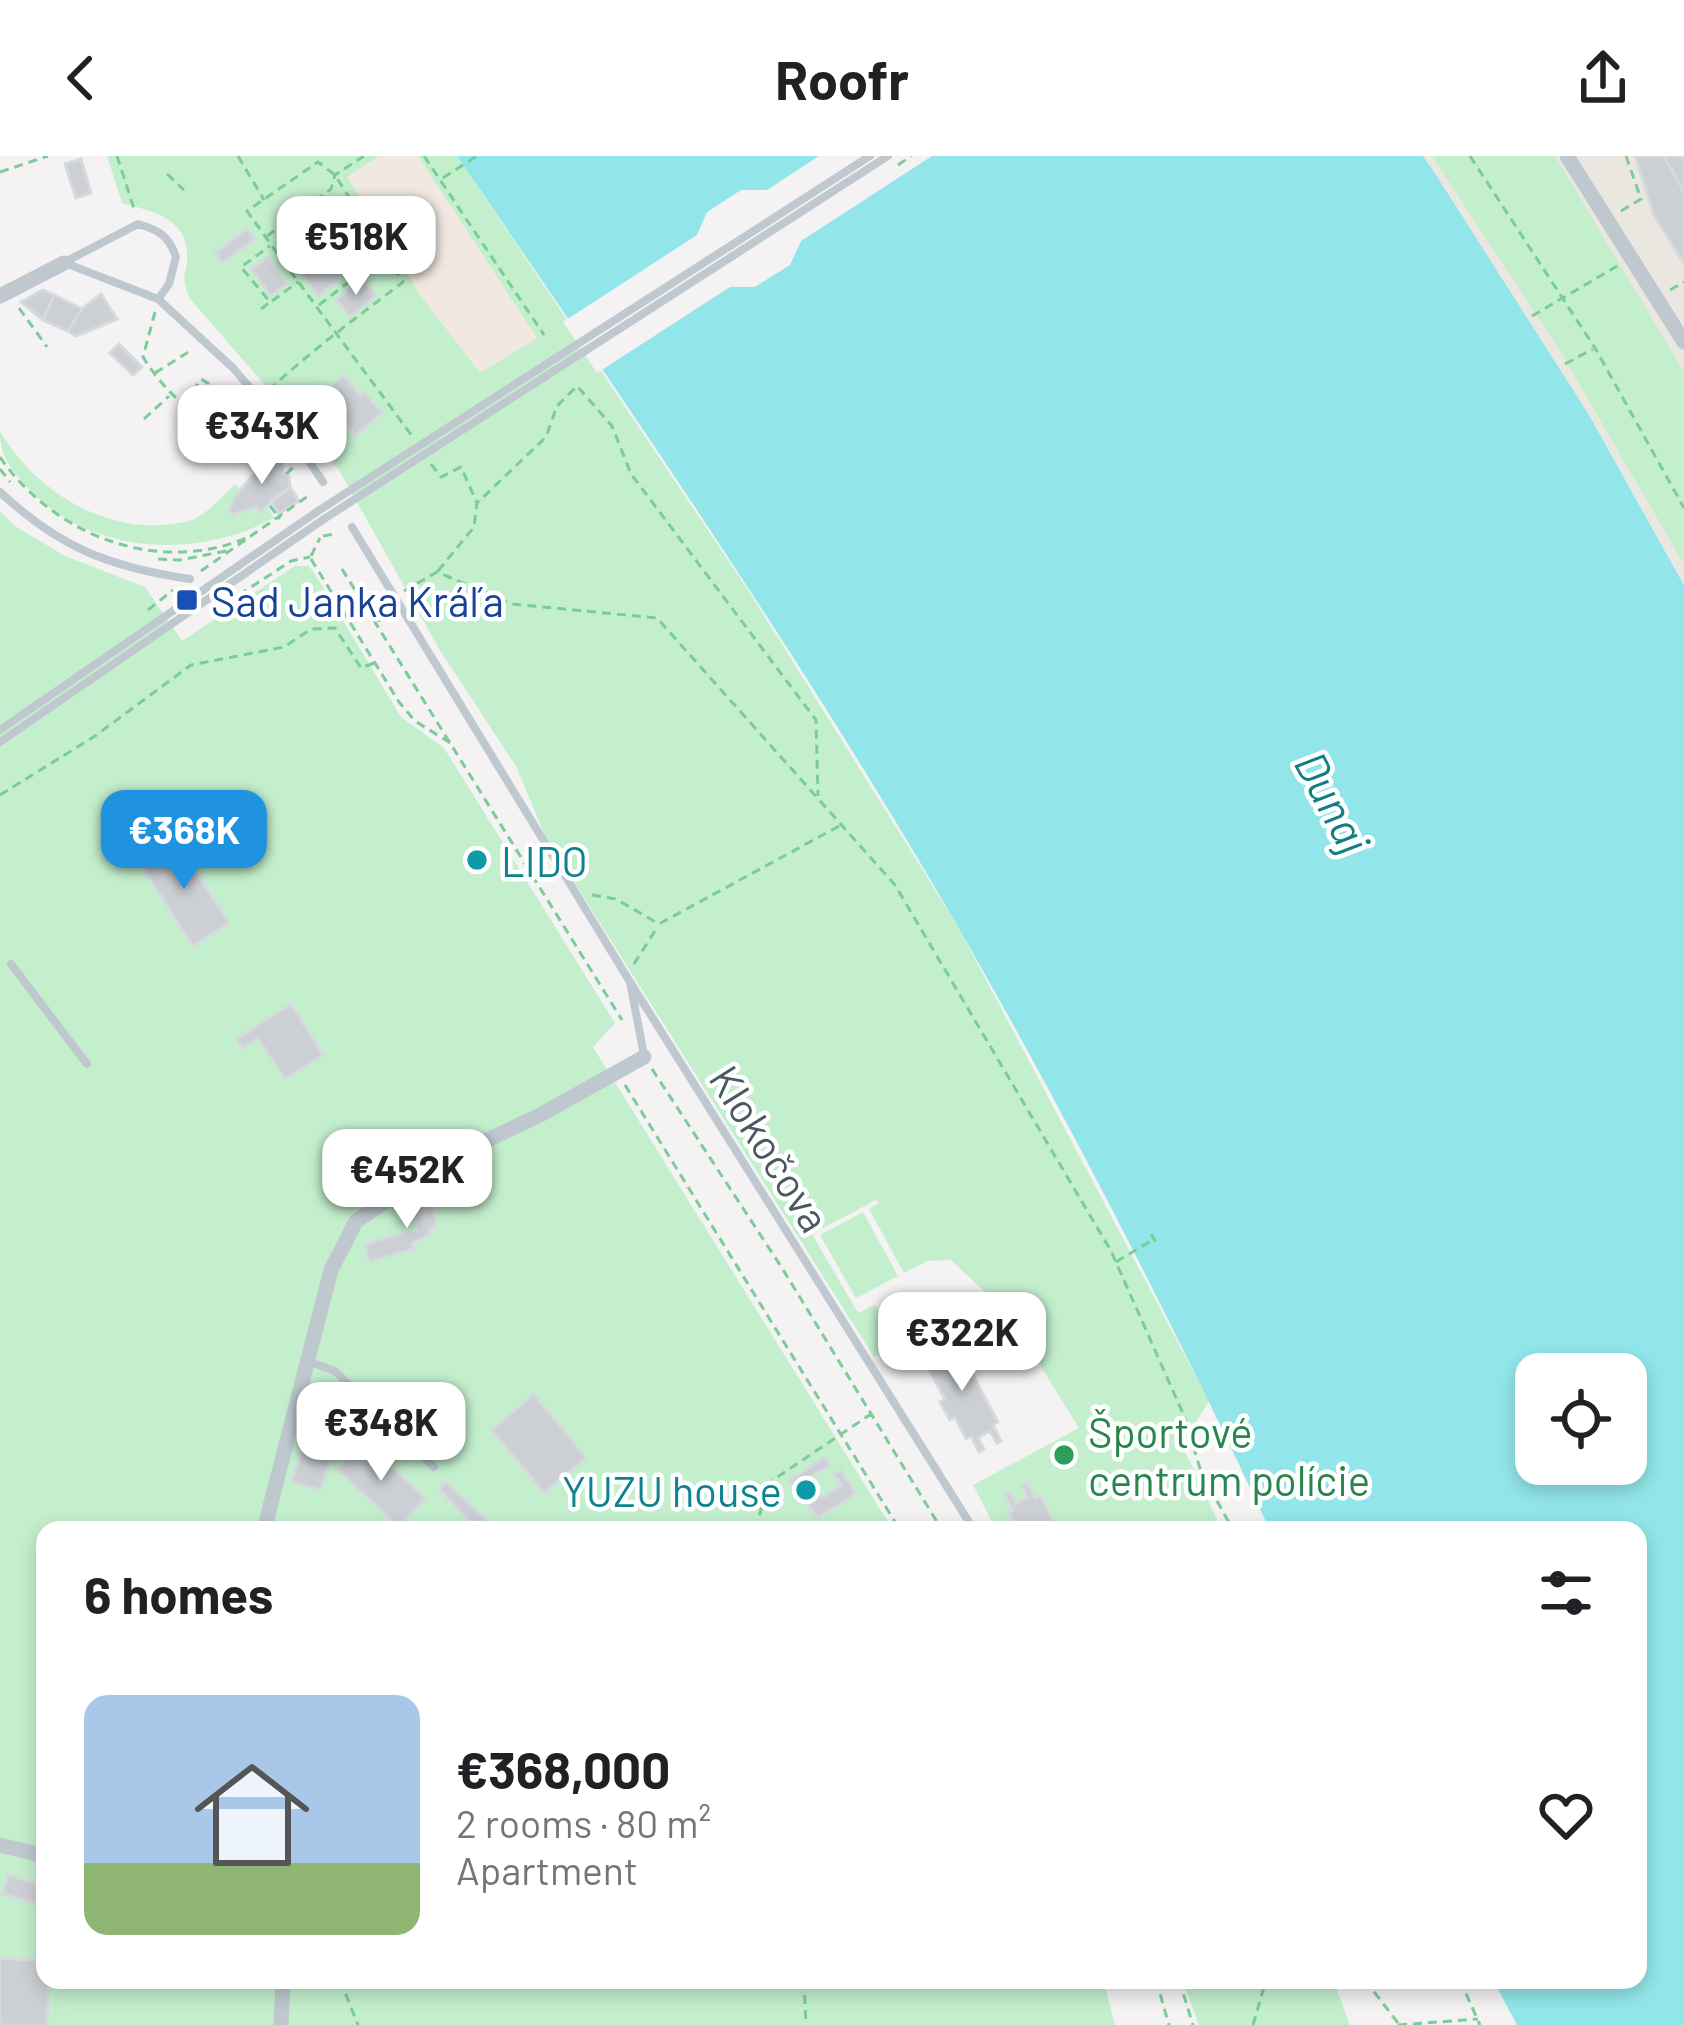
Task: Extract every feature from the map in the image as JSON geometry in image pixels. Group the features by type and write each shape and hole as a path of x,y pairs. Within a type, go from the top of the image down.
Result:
{"street":[{"path":"1567,156 1684,342"},
{"path":"8,298 64,262"},
{"path":"266,1521 306,1360 341,1245 367,1211 454,1156 644,1057"},
{"path":"0,1846 36,1854"},
{"path":"281,2025 283,1989"}],"lane":[{"path":"0,730 870,156"},
{"path":"321,514 888,156"},
{"path":"64,262 138,224 165,235 176,257 169,284 158,299"},
{"path":"64,262 158,299 260,399 323,482"},
{"path":"0,492 37,526 84,553 190,579"},
{"name":"Klokočova","path":"352,527 572,891 968,1521"},
{"path":"0,742 167,620"},
{"path":"11,964 87,1064"},
{"path":"628,978 644,1057"},
{"path":"306,1360 335,1371 434,1467"}],"path":[{"path":"3,162 3,171 48,156"},
{"path":"118,156 138,224"},
{"path":"238,156 264,200"},
{"path":"265,237 331,189 335,176 364,156"},
{"path":"424,156 544,334"},
{"path":"440,180 477,156"},
{"path":"1470,156 1595,348 1684,508"},
{"path":"1609,218 1641,199 1626,156"},
{"path":"205,426 260,399 336,333 403,283 335,176 318,162 247,211 284,263 317,307 336,333 403,424"},
{"path":"167,175 184,190"},
{"path":"284,263 357,208"},
{"path":"317,307 356,278 323,233"},
{"path":"270,302 242,267 271,245"},
{"path":"1532,316 1619,265"},
{"path":"261,309 298,282"},
{"path":"8,298 47,347"},
{"path":"158,299 143,357 169,396 257,464 292,436"},
{"path":"154,374 205,342"},
{"path":"1565,364 1595,348"},
{"path":"185,404 201,380 233,398 260,428 246,454"},
{"path":"477,502 546,437 557,406 577,386 612,426 631,474 816,720 818,798"},
{"path":"144,418 169,396"},
{"path":"0,457 35,499 62,519 124,545 177,553 207,550 260,532"},
{"path":"377,623 390,593 437,572 474,527 477,502 461,466 441,477"},
{"path":"0,469 19,492"},
{"path":"236,549 308,496"},
{"path":"270,506 280,519"},
{"path":"73,532 120,552 180,560 236,549 304,508"},
{"path":"310,557 320,537 334,534"},
{"path":"235,598 291,561 310,557"},
{"path":"310,557 415,721 454,745"},
{"path":"342,569 621,1018"},
{"path":"437,572 512,604 658,618 895,885 1116,1262 1185,1418 1201,1472 1228,1521"},
{"path":"0,795 94,736 191,665 284,647 311,629 335,628 361,668 374,663"},
{"path":"628,978 658,925 842,825"},
{"path":"572,891 616,899 658,925"},
{"name":"Klokočova","path":"644,1057 937,1521"},
{"path":"621,1071 626,1089 894,1521"},
{"path":"1116,1262 1155,1240"},
{"path":"758,1521 767,1484 872,1413"},
{"path":"344,1989 358,2025"},
{"path":"804,1989 806,2025"},
{"path":"1159,1989 1169,2025"},
{"path":"1182,1989 1193,2025"},
{"path":"1253,2025 1263,1989"},
{"path":"1372,1989 1398,2025 1479,2022 1464,1989"}],"shaded area":[{"path":"1423,156 1684,156 1684,584 1589,415"}],"green space":[{"path":"107,156 457,156 750,593 957,925 1209,1401 1182,1445 1218,1521 991,1521 973,1485 1079,1428 1009,1315 951,1260 927,1261 904,1273 869,1209 879,1203 876,1200 812,1234 858,1313 875,1305 898,1343 874,1357 545,836 516,766 441,652 339,470 190,299 184,278 187,252 180,231 164,217 122,203"},
{"path":"1432,156 1555,156 1684,372 1684,564 1559,349"},
{"path":"0,431 34,475 57,493 107,518 163,525 192,520 235,484 260,512 268,508 274,518 244,532 179,545 113,538 53,510 28,488 8,462"},
{"path":"0,511 15,526 65,556 145,587 182,641 295,566 313,571 401,717 444,748 615,1023 593,1047 887,1521 36,1521 36,1989 1105,1989 1115,2025 0,2025"},
{"path":"863,1212 898,1276 856,1298 820,1235"},
{"path":"1185,1989 1336,1989 1350,2025 1199,2025"}],"sand":[{"path":"379,156 418,156 537,338 480,373 419,293 347,177"}],"water":[{"name":"Dunaj","path":"457,156 1423,156 1589,415 1684,585 1684,2025 1517,2025 1498,1989 1647,1989 1647,1521 1266,1521 1120,1224 1040,1074 899,826 777,632"}],"pier":[{"path":"819,156 932,156 801,241 790,265 755,287 730,287 597,373 563,322 697,235 707,212 741,190 767,190"}],"building":[{"path":"1635,156 1664,156 1684,192 1684,264 1654,215"},
{"path":"1664,156 1684,156 1684,192"},
{"path":"81,159 91,193 76,198 65,164"},
{"path":"312,207 324,224 296,244 284,228"},
{"path":"247,229 255,239 222,263 215,253"},
{"path":"352,229 373,257 357,269 336,241"},
{"path":"318,256 338,271 337,281 318,296 299,270"},
{"path":"267,257 287,284 271,296 251,269"},
{"path":"363,279 376,296 350,316 336,299"},
{"path":"43,290 54,295 43,320 21,302"},
{"path":"101,294 117,319 76,336 68,331 82,309"},
{"path":"54,295 82,309 68,331 43,320"},
{"path":"119,344 142,367 133,375 110,353"},
{"path":"344,375 382,413 356,435 321,392"},
{"path":"277,454 290,487 260,512 256,506 233,515 229,511 235,496"},
{"path":"290,487 299,501 279,514 270,500"},
{"path":"175,839 229,923 193,946 139,862"},
{"path":"291,1004 323,1055 285,1079 258,1038 242,1048 236,1039"},
{"path":"431,1192 436,1226 429,1229 430,1234 413,1243 414,1249 369,1261 365,1244 417,1230 413,1194"},
{"path":"946,1336 954,1352 959,1349 998,1422 993,1425 1001,1441 997,1443 990,1431 978,1438 984,1449 979,1452 955,1417 950,1420 940,1402 945,1399 927,1366 932,1363 924,1348 929,1345 935,1357 948,1350 941,1339"},
{"path":"534,1394 586,1458 544,1493 492,1430"},
{"path":"314,1408 343,1417 321,1490 292,1482"},
{"path":"364,1441 425,1498 404,1521 393,1521 337,1469"},
{"name":"YUZU house","path":"825,1457 830,1465 808,1478 822,1498 842,1485 834,1474 841,1470 856,1494 818,1517 788,1481"},
{"path":"446,1482 487,1520 469,1521 439,1489"},
{"path":"1027,1483 1035,1498 1040,1496 1053,1521 1013,1521 1005,1494 1010,1492 1016,1504 1028,1497 1022,1486"},
{"path":"8,1875 36,1883 36,1904 3,1894"},
{"path":"0,1958 36,1960 36,1989 49,1989 47,2025 0,2025"}],"place":[{"name":"Sad Janka Kráľa","path":"187,600"},
{"name":"LIDO","path":"477,860"},
{"name":"Športové centrum polície","path":"1064,1455"},
{"name":"YUZU house","path":"806,1490"}]}
